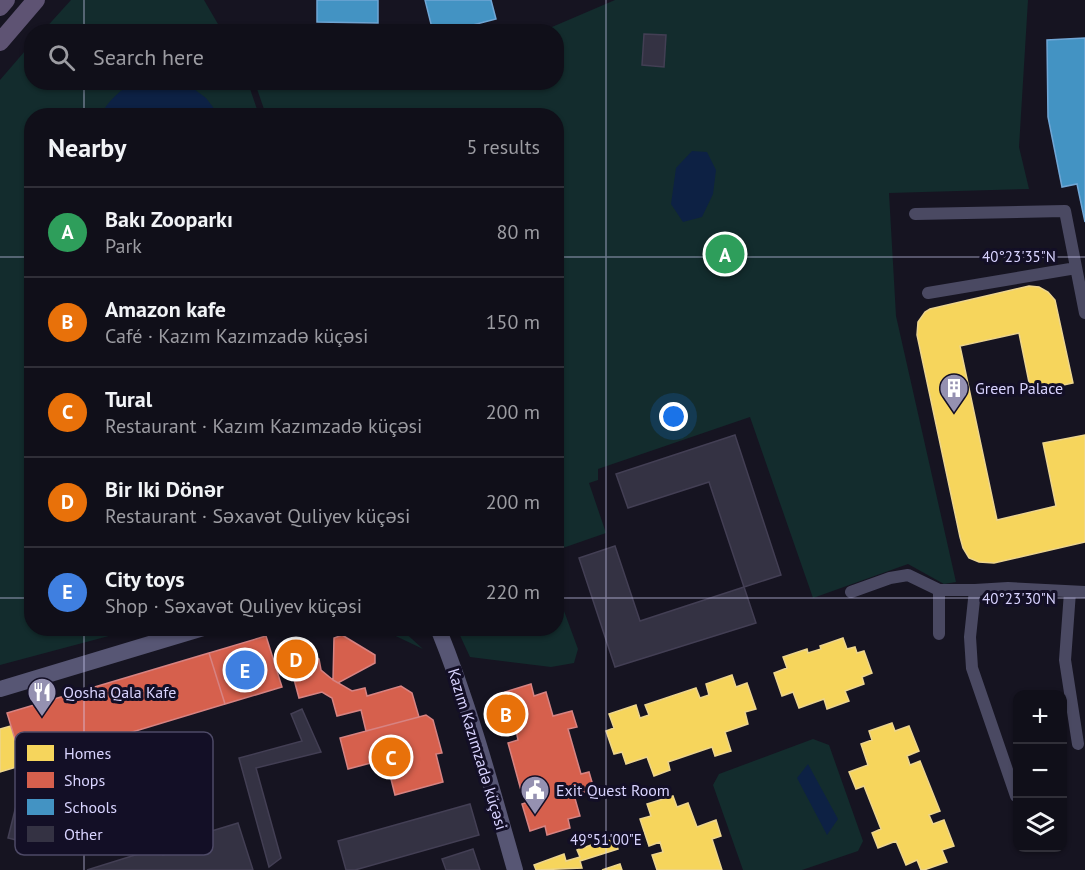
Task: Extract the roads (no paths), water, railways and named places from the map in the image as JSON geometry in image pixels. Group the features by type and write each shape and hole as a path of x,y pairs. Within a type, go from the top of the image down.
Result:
{"main road":[{"path":"0,7 6,0"},
{"path":"0,42 36,0"},
{"path":"0,689 176,636"},
{"name":"Kazım Kazımzadə küçəsi","path":"441,636 459,682 505,832 514,870"}],"street":[{"path":"915,214 1065,212 1085,313"},
{"path":"928,293 1076,267"},
{"path":"851,592 891,578 908,576 939,590 975,591 1008,588 1085,592"},
{"path":"939,590 939,634"},
{"path":"975,591 970,637 972,668 1013,787"},
{"path":"1070,592 1065,660 1078,744"}],"water":[{"path":"123,90 195,90 214,108 105,108"},
{"path":"692,151 707,152 716,170 713,194 702,217 683,222 671,204 676,168"},
{"path":"808,764 838,819 827,835 797,778"}],"place":[{"name":"Bakı Zooparkı","path":"725,254"},
{"name":"Green Palace","path":"954,414"},
{"name":"Bir Iki Dönər","path":"296,659"},
{"name":"City toys","path":"245,670"},
{"name":"Amazon kafe","path":"506,714"},
{"name":"Qosha Qala Kafe","path":"42,718"},
{"name":"Tural","path":"391,757"},
{"name":"Exit Quest Room","path":"535,816"}]}
